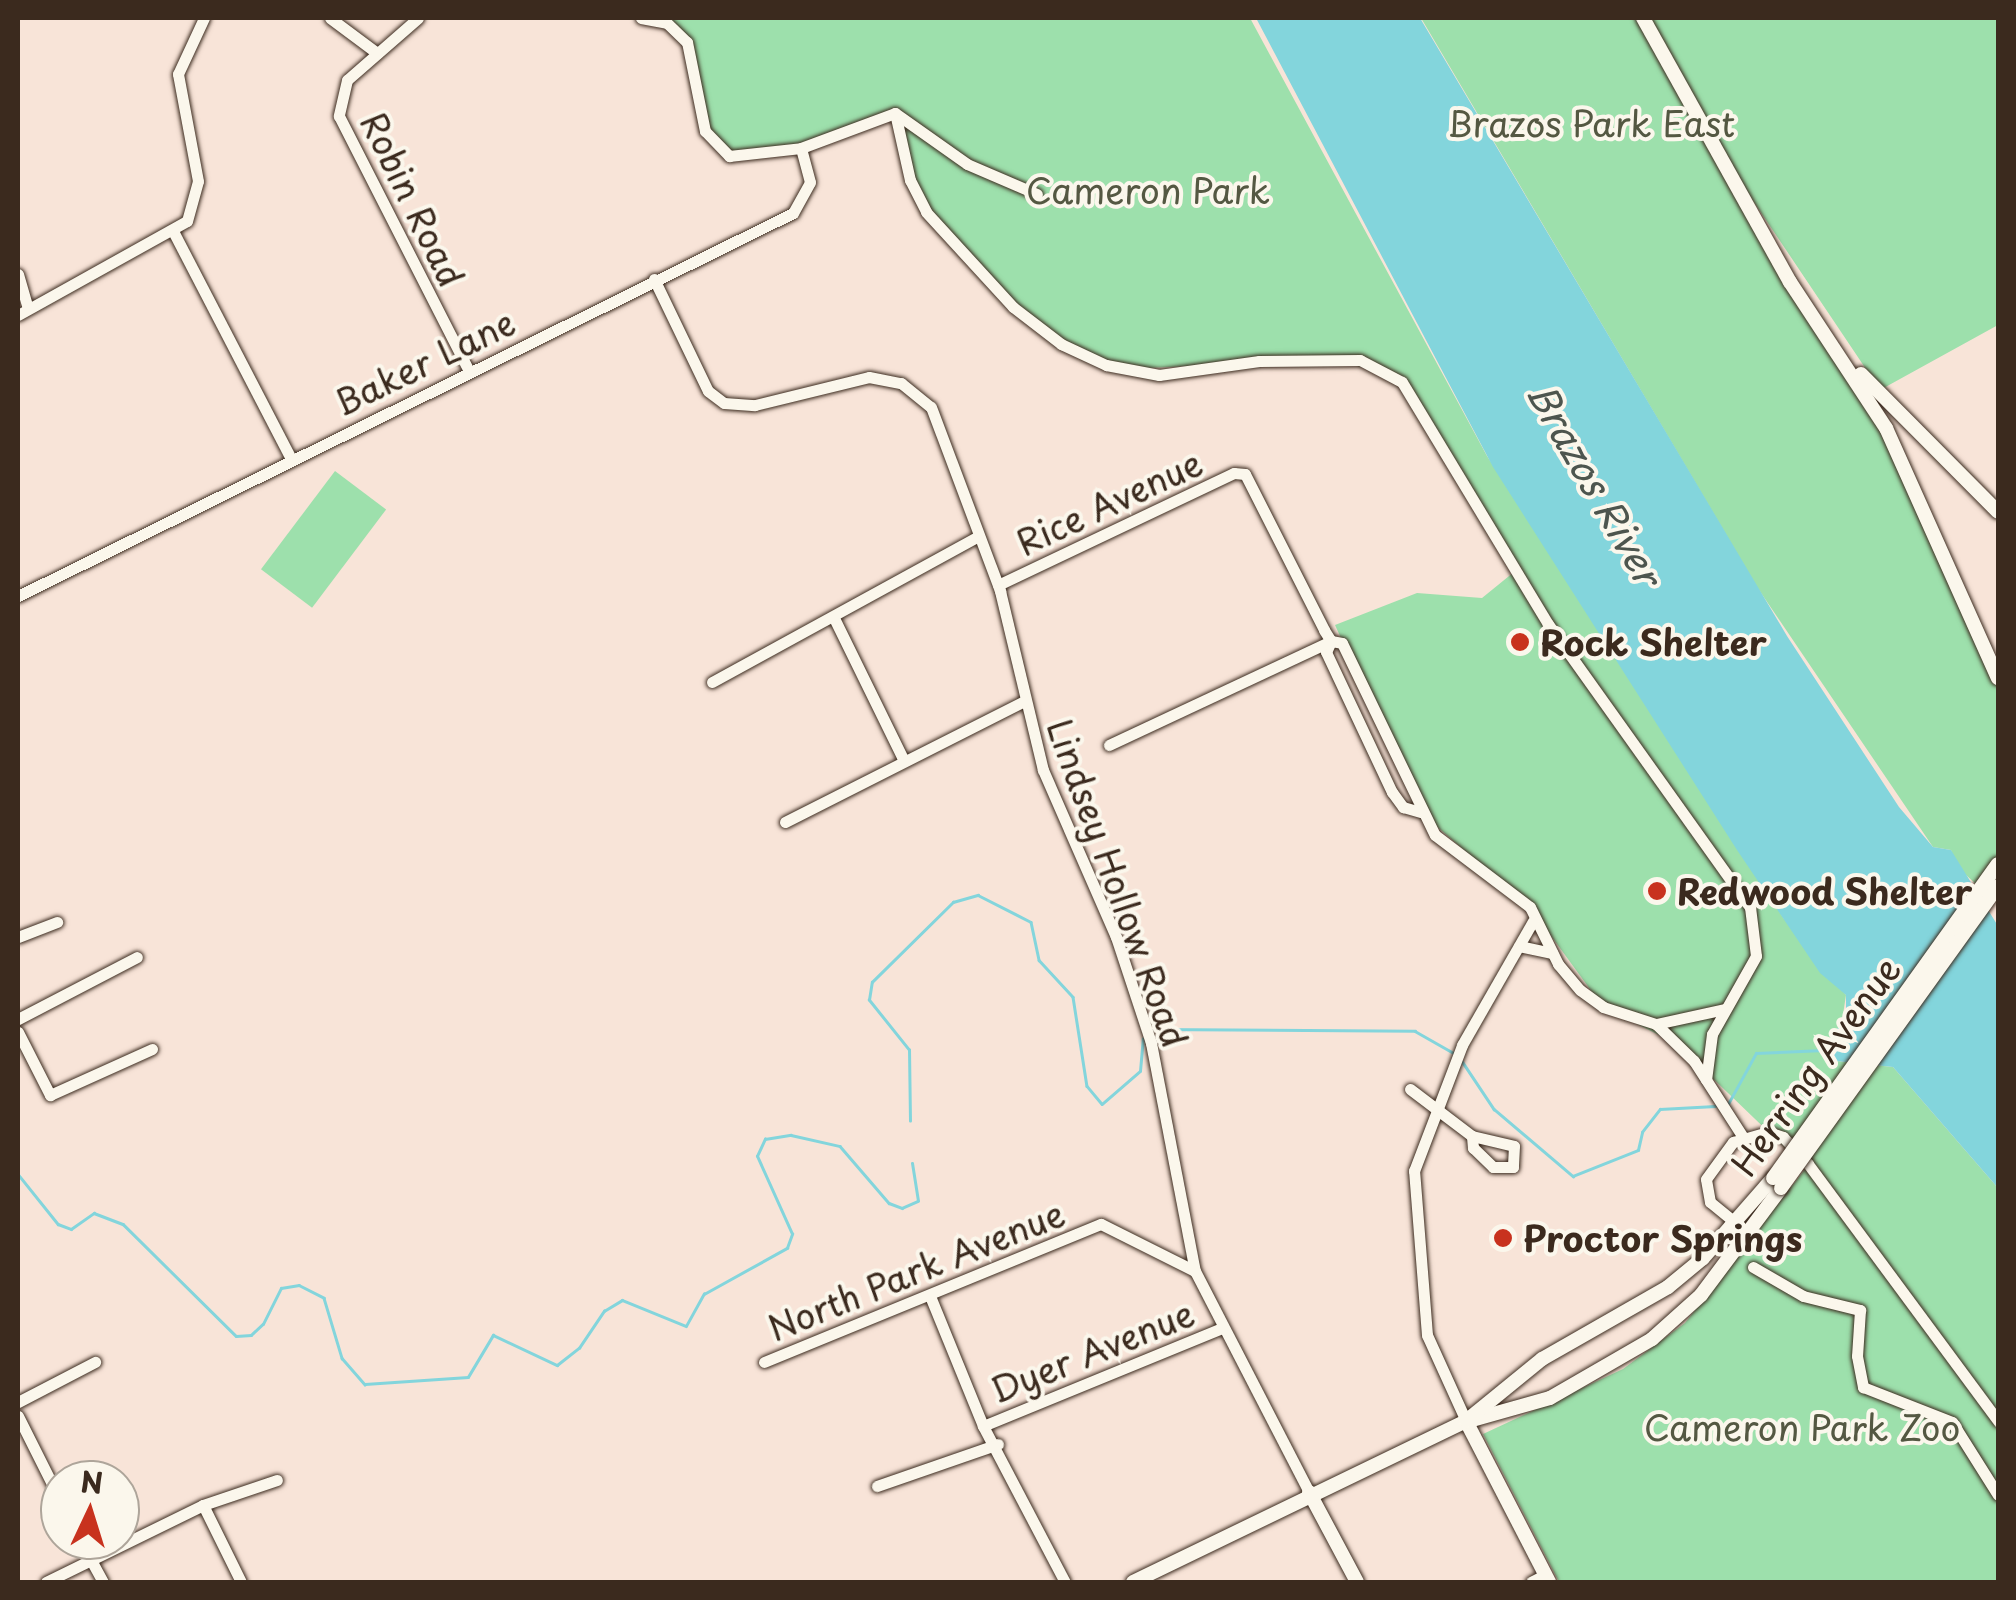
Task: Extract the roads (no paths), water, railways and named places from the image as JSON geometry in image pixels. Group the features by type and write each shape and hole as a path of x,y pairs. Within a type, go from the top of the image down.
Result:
{"main road":[{"path":"1643,18 1790,282 1852,368 1914,484 1998,678"},
{"path":"1852,368 1998,512"},
{"name":"Herring Avenue","path":"1133,1582 1310,1492 1466,1421 1550,1398 1631,1354 1701,1295 1748,1233 1777,1183 1998,864"},
{"name":"Herring Avenue","path":"1466,1421 1558,1348 1668,1287 1777,1183 1998,886"},
{"path":"1466,1421 1542,1580"},
{"path":"1310,1492 1358,1582"}],"street":[{"path":"18,274 23,312 174,232 187,221 198,191 177,88 185,48 204,18"},
{"path":"330,18 377,54"},
{"name":"Robin Road","path":"418,18 342,88 339,116 469,371"},
{"path":"642,18 667,24 687,42 705,131 717,150 736,158 802,148 895,113"},
{"path":"895,113 967,164 1038,194"},
{"path":"895,113 910,180 926,212 1013,307 1061,344 1106,365 1168,376 1259,360 1360,360 1396,376 1548,624 1750,907 1756,956 1712,1034 1706,1080"},
{"name":"Baker Lane","path":"18,596 798,209 810,182 802,148"},
{"path":"174,232 291,459"},
{"name":"Lindsey Hollow Road","path":"654,279 708,392 724,402 755,405 868,376 901,383 922,397 998,584 1043,770 1076,834 1151,1042 1195,1272 1310,1492"},
{"name":"Rice Avenue","path":"998,584 1237,472 1249,477 1330,641"},
{"path":"712,682 979,536"},
{"path":"834,618 904,761"},
{"path":"1109,744 1330,641 1342,643 1420,800 1420,812 1443,844 1510,886 1552,954 1580,990 1603,1007 1656,1024 1725,1009"},
{"path":"1330,641 1326,652 1392,792 1403,807 1420,812"},
{"path":"785,822 1024,702"},
{"path":"1466,1421 1438,1366 1422,1300 1414,1171 1433,1108 1462,1044 1534,921"},
{"path":"18,937 57,922"},
{"path":"1519,946 1552,954"},
{"path":"18,1020 137,956"},
{"path":"1656,1024 1706,1080 1743,1137"},
{"path":"18,1032 50,1094 152,1049"},
{"path":"1410,1088 1472,1136"},
{"path":"1748,1233 1710,1202 1706,1179 1743,1137 1768,1132 1795,1148 1998,1421"},
{"name":"North Park Avenue","path":"764,1362 930,1296 934,1288 1106,1223 1195,1272"},
{"path":"1753,1268 1803,1296 1860,1310 1857,1356 1864,1386 1952,1422 1998,1495"},
{"path":"930,1296 983,1426 998,1444 1065,1582"},
{"name":"Dyer Avenue","path":"983,1426 1222,1328"},
{"path":"18,1402 95,1362"},
{"path":"18,1416 40,1460"},
{"name":"Dyer Avenue","path":"878,1486 998,1444"},
{"path":"140,1536 203,1505 277,1480"},
{"path":"203,1505 241,1582"},
{"path":"46,1582 91,1560 104,1582"}],"water":[{"name":"Brazos River","path":"1256,18 1420,18 1787,636 1899,807 1933,847 1951,850 1998,926 1998,1188 1893,1067 1836,1061 1824,1050 1846,1015 1846,995 1820,973 1737,850 1493,467"}],"waterway":[{"path":"910,1121 909,1050 869,1000 872,982 953,902 978,895 1031,922 1039,960 1073,997 1087,1086 1102,1104 1140,1071 1143,1039"},
{"path":"1152,1029 1415,1031 1452,1052"},
{"path":"1728,1104 1756,1053 1824,1050"},
{"path":"1462,1061 1494,1109 1573,1176 1638,1150 1642,1132 1660,1109 1715,1106"},
{"path":"18,1174 58,1224 71,1229 94,1213 123,1224 236,1336 251,1335 263,1324 281,1288 299,1285 324,1298 342,1358 365,1384 468,1377 493,1335 557,1365 579,1348 604,1311 622,1300 686,1326 704,1294 787,1248 792,1234 757,1156 765,1139 791,1135 840,1146 889,1203 902,1208 918,1201 912,1163"}],"place":[{"name":"Rock Shelter","path":"1520,642"},
{"name":"Redwood Shelter","path":"1657,891"},
{"name":"Proctor Springs","path":"1503,1238"}],"park label":[{"name":"Brazos Park East","path":"1591,123"},
{"name":"Cameron Park","path":"1148,190"},
{"name":"Cameron Park Zoo","path":"1802,1427"}]}
